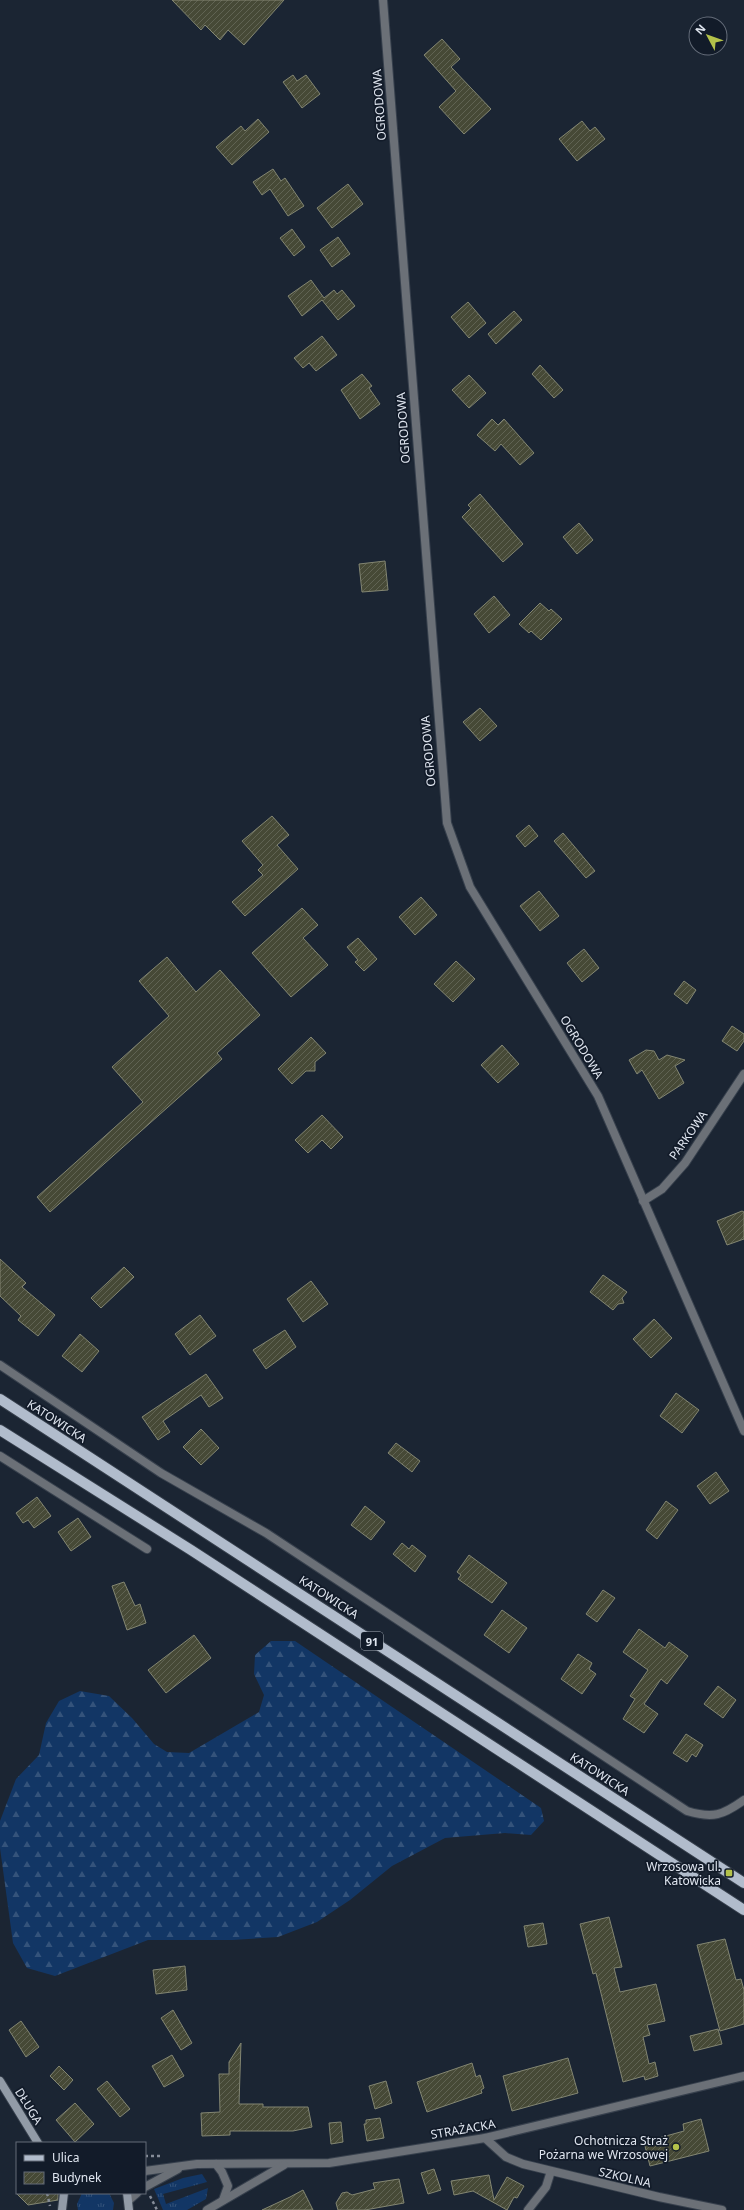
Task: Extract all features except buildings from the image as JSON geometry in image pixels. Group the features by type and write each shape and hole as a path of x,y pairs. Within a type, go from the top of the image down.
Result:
{"main road":[{"name":"KATOWICKA","path":"0,1399 744,1883"},
{"name":"91","path":"0,1430 191,1550 744,1910"}],"street":[{"name":"OGRODOWA","path":"383,0 447,823 470,888 598,1096 744,1431"},
{"name":"PARKOWA","path":"644,1200 662,1189 685,1163 744,1074"},
{"path":"0,1365 161,1473 266,1533 687,1811 702,1816 715,1816 731,1809 744,1800"},
{"path":"0,1456 148,1549"},
{"name":"STRAŻACKA","path":"146,2171 197,2164 329,2163 485,2138 744,2076"},
{"name":"DŁUGA","path":"0,2081 37,2142"},
{"name":"SZKOLNA","path":"485,2138 506,2157 551,2171 722,2210"},
{"path":"216,2164 222,2172 228,2186 223,2201"},
{"path":"207,2210 284,2164"},
{"name":"STRAŻACKA","path":"147,2189 180,2167"},
{"path":"528,2210 546,2187 551,2171"},
{"path":"62,2195 62,2210"},
{"path":"128,2196 129,2210"}],"path":[{"path":"147,2189 157,2210"},
{"path":"47,2194 50,2210"}],"green space":[{"path":"271,1641 295,1641 541,1808 544,1821 531,1835 505,1833 445,1838 392,1866 350,1900 317,1922 278,1937 233,1940 148,1940 55,1976 27,1968 13,1943 0,1848 0,1821 16,1779 39,1755 46,1723 59,1701 80,1691 109,1696 132,1718 154,1744 167,1752 189,1753 259,1712 264,1695 254,1674 255,1655"},
{"path":"202,2174 207,2182 163,2194 166,2204 208,2188 206,2199 187,2210 163,2210 154,2189 183,2178"},
{"path":"82,2194 110,2194 114,2203 113,2210 78,2210 77,2204"}],"place":[{"name":"Wrzosowa ul. Katowicka","path":"729,1873"},
{"name":"Ochotnicza Straż Pożarna we Wrzosowej","path":"676,2147"}]}
